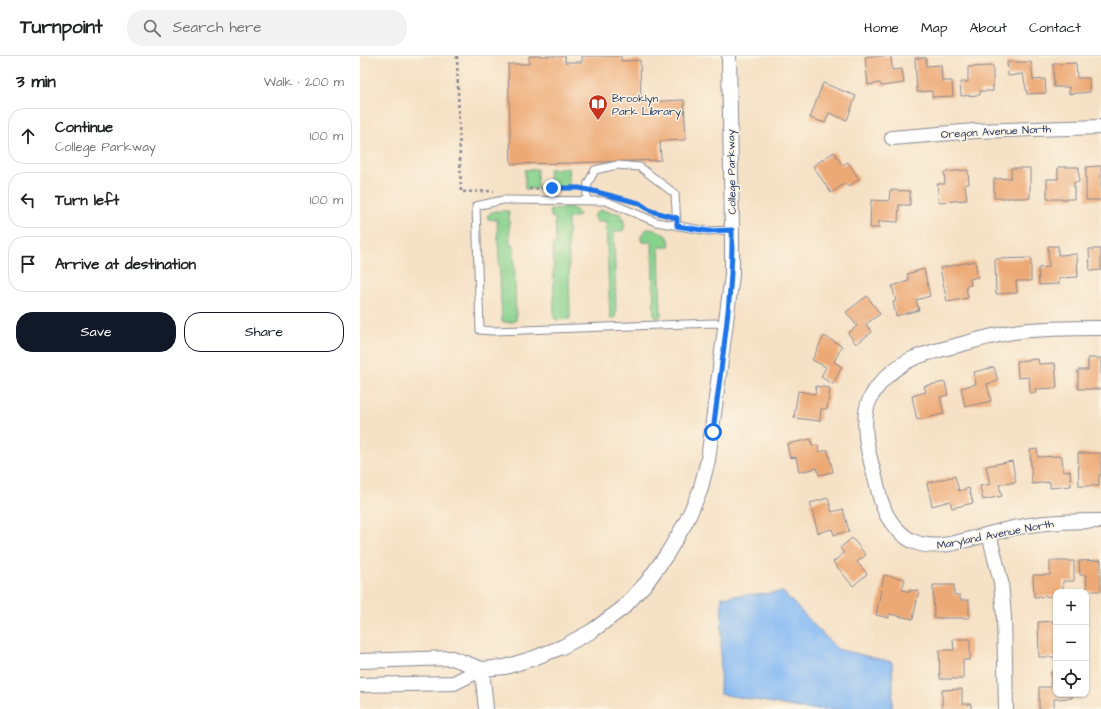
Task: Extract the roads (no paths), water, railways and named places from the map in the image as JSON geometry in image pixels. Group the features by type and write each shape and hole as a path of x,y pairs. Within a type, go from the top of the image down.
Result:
{"street":[{"name":"College Parkway","path":"360,685 454,683 482,669 505,667 562,647 592,631 623,608 647,582 667,554 686,522 700,491 708,460 732,275 729,56"},
{"name":"Oregon Avenue North","path":"892,138 975,131 1101,127"},
{"name":"Maryland Avenue North","path":"1101,328 1046,329 1019,332 992,336 923,354 904,362 887,375 874,391 866,411 868,453 883,507 890,521 901,534 916,543 933,546 950,544 1038,524 1101,521"},
{"path":"989,534 1000,582 1004,617 1006,709"},
{"name":"College Parkway","path":"360,662 452,658 482,669"},
{"path":"482,669 486,709"}],"lane":[{"path":"586,201 588,183 595,170 617,165 640,167 675,194 677,226"},
{"path":"726,324 714,323 494,331 480,330 476,206 503,200 606,201 656,222 708,231 732,230"}],"water":[{"path":"783,592 837,649 892,662 892,709 807,709 720,694 722,597"}],"place":[{"name":"Brooklyn Park Library","path":"598,121"}]}
